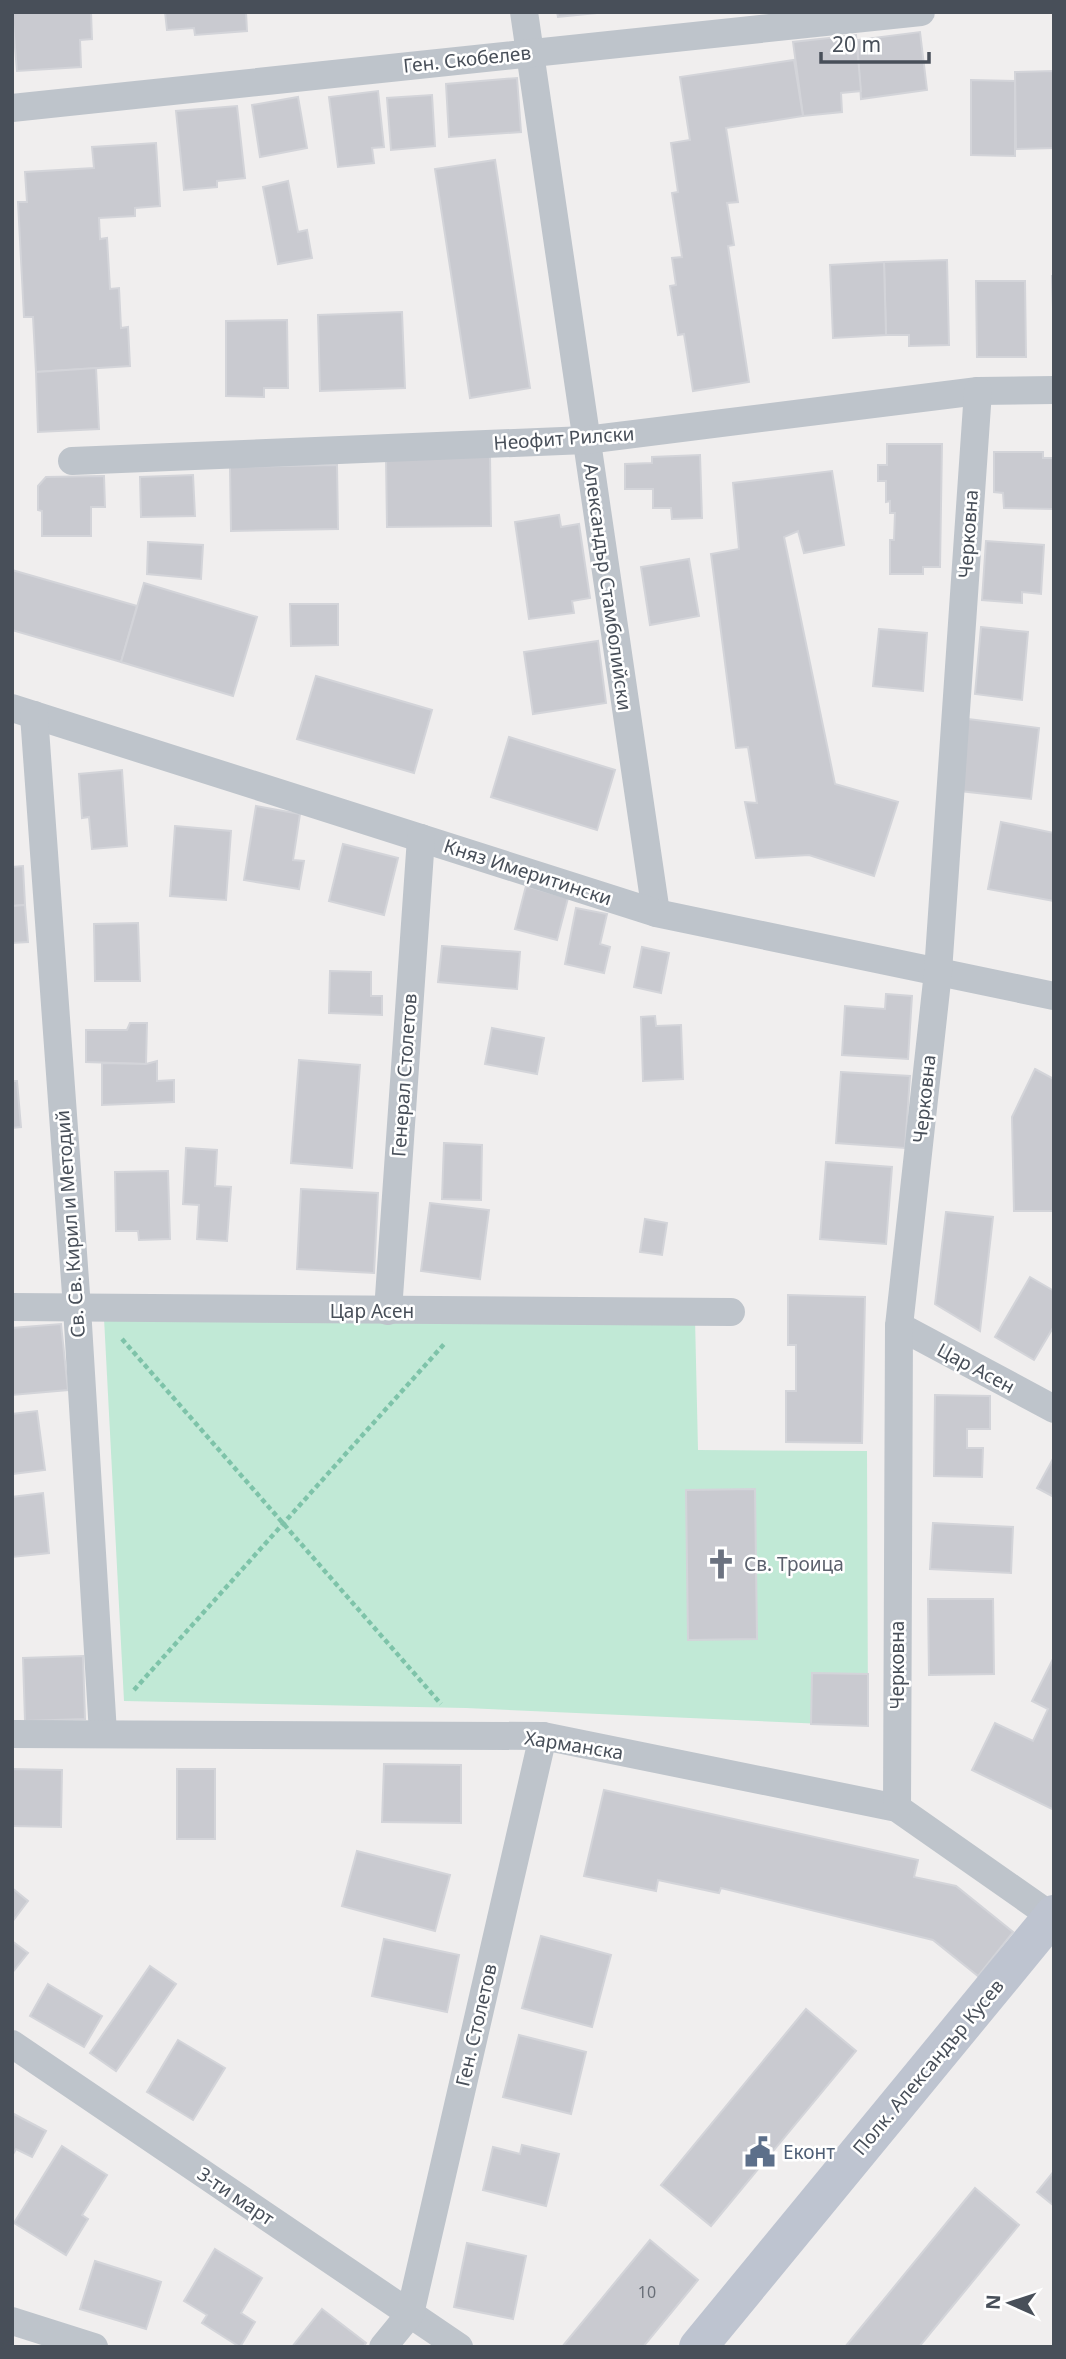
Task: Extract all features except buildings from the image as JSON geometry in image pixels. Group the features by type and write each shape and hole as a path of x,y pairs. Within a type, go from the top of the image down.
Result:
{"street":[{"name":"Александър Стамболийски","path":"524,12 656,913"},
{"name":"Ген. Скобелев","path":"12,108 529,52 724,22 921,12"},
{"name":"Неофит Рилски","path":"72,461 586,440 978,391 1054,390"},
{"name":"Черковна","path":"897,1808 898,1326 938,972 978,391"},
{"name":"Княз Имеритински","path":"23,712 656,913 1054,996"},
{"name":"Св. Св. Кирил и Методий","path":"23,712 77,1308 103,1733"},
{"name":"Генерал Столетов","path":"388,1311 421,838"},
{"name":"Цар Асен","path":"12,1307 732,1312"},
{"name":"Цар Асен","path":"898,1326 1054,1409"},
{"name":"Харманска","path":"12,1734 543,1736 897,1808 1053,1917"},
{"name":"Ген. Столетов","path":"410,2314 543,1736"},
{"name":"Полк. Александър Кусев","path":"698,2347 1053,1917"},
{"name":"3-ти март","path":"12,2044 459,2347"},
{"path":"383,2347 410,2314"},
{"path":"25,2332 94,2347"}],"path":[{"path":"134,1691 450,1337"},
{"path":"122,1339 444,1707"}],"green space":[{"path":"104,1318 695,1318 698,1450 867,1451 868,1726 466,1708 124,1701"}],"place":[{"name":"Св. Троица","path":"721,1564"},
{"name":"Еконт","path":"760,2152"}]}
